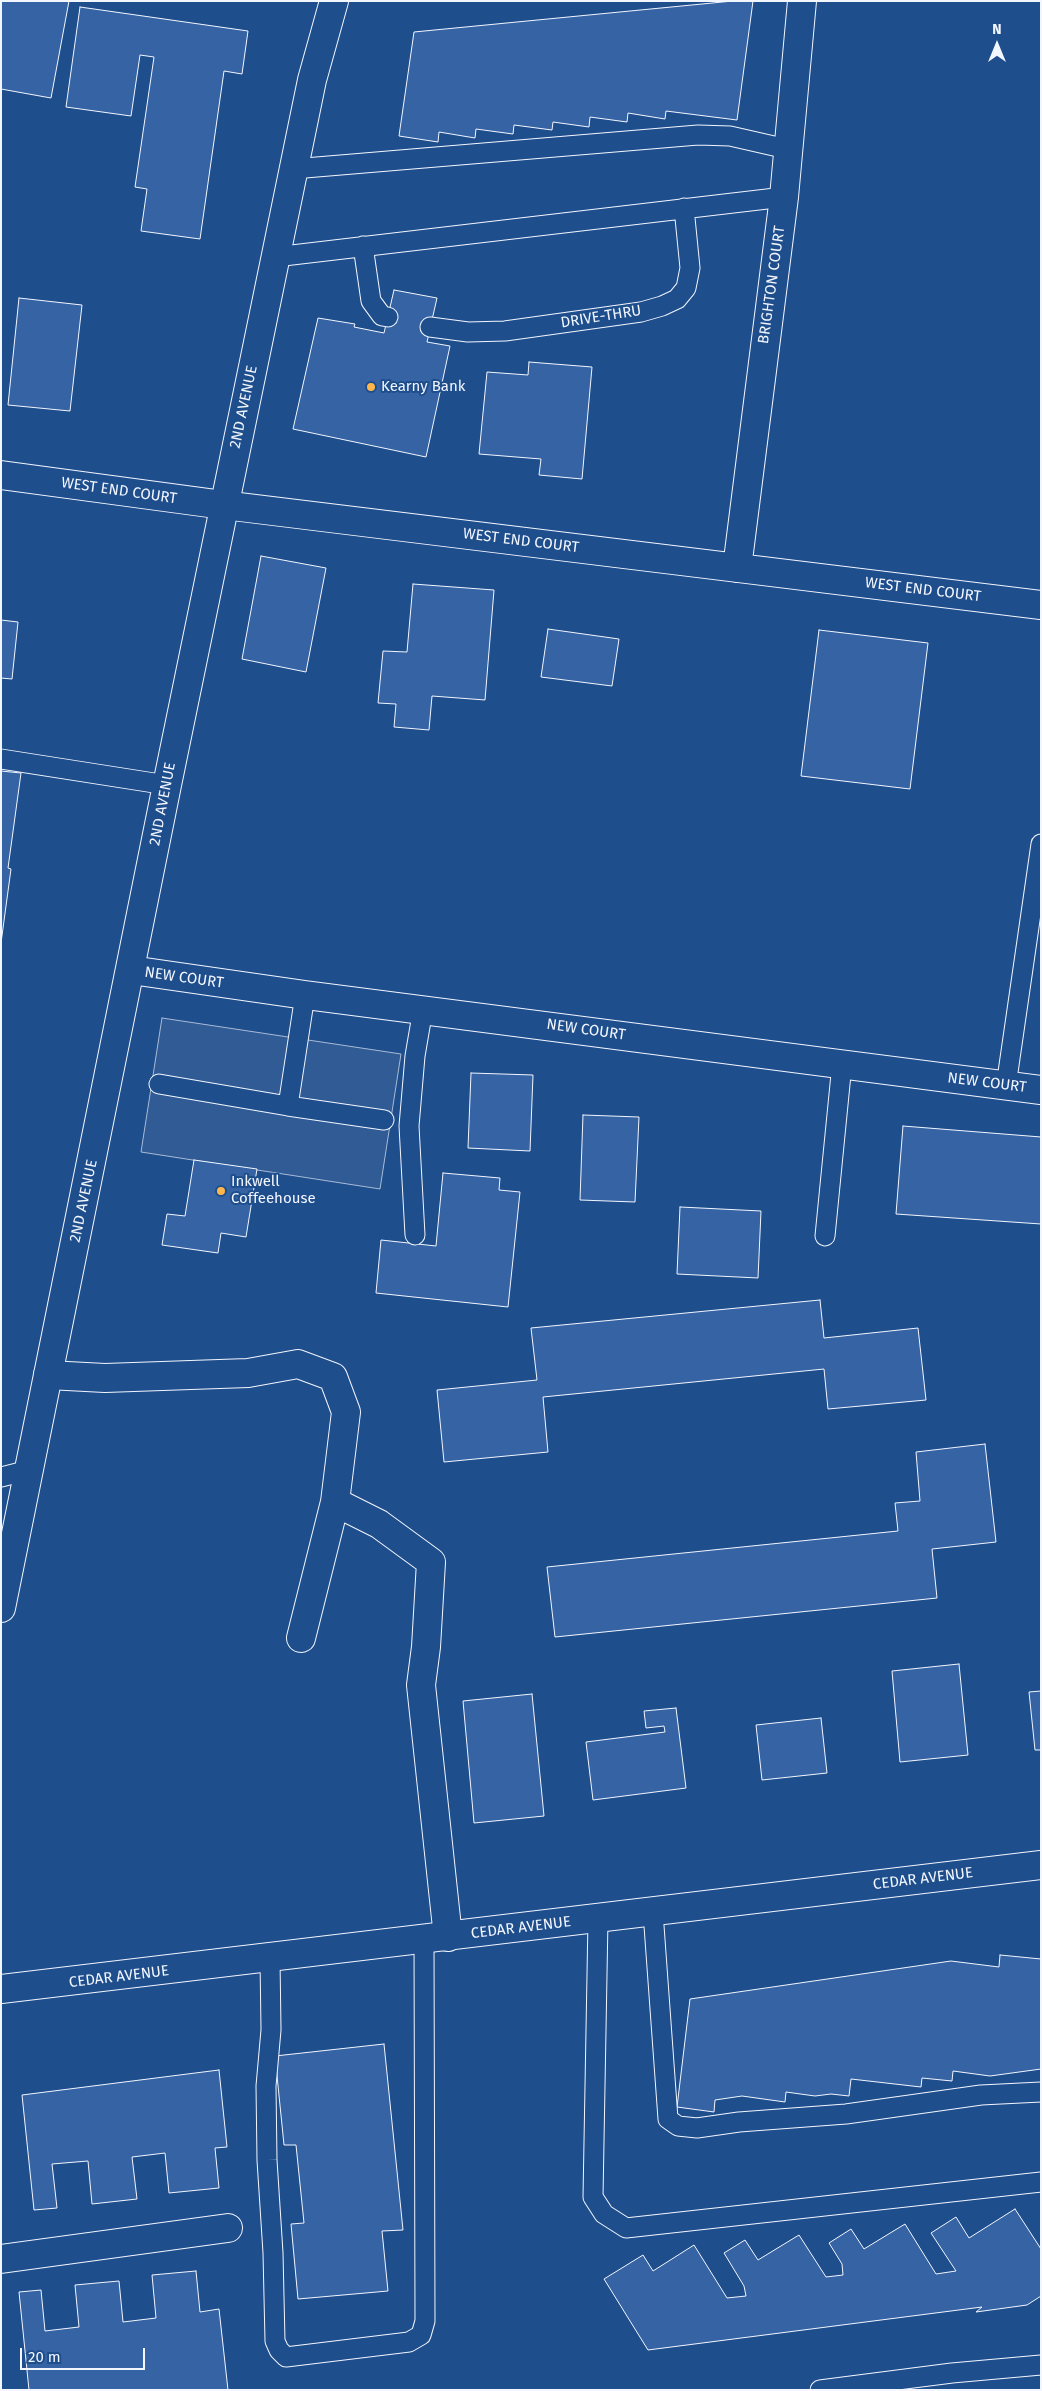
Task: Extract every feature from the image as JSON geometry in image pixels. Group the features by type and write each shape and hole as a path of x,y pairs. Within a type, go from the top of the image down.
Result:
{"street":[{"name":"2ND AVENUE","path":"1,1608 312,80 334,1"},
{"name":"BRIGHTON COURT","path":"737,568 784,197 802,1"},
{"name":"WEST END COURT","path":"1,475 224,505 1041,605"},
{"name":"NEW COURT","path":"131,970 305,995 1041,1090"},
{"path":"48,1375 105,1378 248,1373 298,1364 333,1377 346,1412 335,1502 301,1638"},
{"path":"335,1502 379,1524 431,1562 426,1647 421,1685 436,1939"},
{"name":"CEDAR AVENUE","path":"1,1989 270,1959 1041,1865"},
{"path":"1,2259 228,2228"}],"lane":[{"path":"294,170 698,135 730,136 787,149"},
{"path":"276,257 784,197"},
{"name":"DRIVE-THRU","path":"430,326 468,332 505,331 640,312 677,299 686,288 690,268 684,208"},
{"path":"363,246 371,301 382,316 388,317"},
{"path":"1,759 167,785"},
{"path":"1006,1086 1041,844"},
{"path":"288,1106 305,995"},
{"path":"415,1235 410,1126 415,1056 423,1009"},
{"path":"825,1236 842,1064"},
{"path":"159,1084 384,1120"},
{"path":"1,1477 29,1470"},
{"path":"653,1912 668,2119 678,2126 697,2128 739,2122 846,2114 981,2095 1041,2092"},
{"path":"598,1918 593,2197 604,2214 626,2228 1041,2182"},
{"path":"270,1959 271,2030 266,2086 268,2160 276,2341 279,2350 286,2357 409,2342 421,2335 425,2320 436,1939"},
{"path":"820,2390 952,2373 1041,2365"}],"shaded area":[{"path":"162,1018 401,1054 380,1189 141,1152"}],"building":[{"path":"1,1 69,1 51,98 1,89"},
{"path":"733,1 753,1 737,120 666,111 665,119 628,113 627,122 590,117 589,127 553,122 552,130 514,125 513,134 476,129 475,138 439,132 438,142 399,136 414,32"},
{"path":"80,7 248,31 242,74 224,71 200,239 141,231 147,189 135,187 154,57 140,55 131,116 66,107"},
{"name":"Kearny Bank","path":"394,290 437,298 427,342 450,346 426,457 293,429 318,318 355,324 354,327 384,333"},
{"path":"19,298 82,305 70,411 8,405"},
{"path":"529,362 592,367 582,479 539,475 541,459 479,454 487,372 528,375"},
{"path":"261,556 326,568 306,672 242,659"},
{"path":"413,584 494,590 485,700 432,696 429,730 394,727 396,704 378,703 383,651 407,652"},
{"path":"1,620 18,622 12,679 1,678"},
{"path":"548,629 619,639 612,686 541,677"},
{"path":"819,630 928,643 910,789 801,776"},
{"path":"1,771 21,773 8,868 11,869 1,943"},
{"path":"471,1073 533,1075 530,1151 468,1148"},
{"path":"583,1115 639,1117 635,1202 580,1200"},
{"path":"903,1126 1041,1137 1041,1224 896,1214"},
{"name":"Inkwell Coffeehouse","path":"194,1160 257,1169 246,1237 221,1233 218,1253 162,1245 167,1214 185,1216"},
{"path":"443,1173 500,1178 499,1190 520,1192 508,1307 376,1293 381,1240 436,1246"},
{"path":"680,1207 761,1211 758,1278 677,1274"},
{"path":"820,1300 824,1338 918,1328 926,1400 828,1409 824,1369 543,1397 548,1452 444,1462 437,1390 537,1380 531,1328"},
{"path":"985,1444 996,1542 932,1549 937,1598 555,1637 547,1567 898,1531 895,1503 920,1501 916,1452"},
{"path":"959,1664 968,1755 900,1762 892,1671"},
{"path":"1041,1691 1041,1750 1035,1750 1029,1692"},
{"path":"532,1694 544,1816 474,1823 463,1701"},
{"path":"676,1708 686,1788 593,1800 586,1742 665,1732 664,1726 646,1728 644,1711"},
{"path":"821,1718 827,1773 762,1780 756,1725"},
{"path":"1000,1955 1041,1959 1041,2069 990,2076 953,2071 952,2081 922,2078 921,2087 851,2079 849,2096 831,2094 815,2096 786,2092 785,2102 742,2096 715,2100 714,2112 677,2107 690,1999 951,1961 999,1967"},
{"path":"384,2044 403,2230 382,2231 388,2291 298,2299 291,2224 304,2223 296,2145 284,2145 275,2056"},
{"path":"219,2070 227,2147 215,2148 219,2188 169,2193 165,2153 132,2157 137,2199 92,2204 88,2161 52,2164 57,2208 34,2210 22,2095"},
{"path":"1015,2209 1041,2249 1041,2296 1027,2305 976,2312 982,2307 648,2350 604,2279 643,2255 653,2271 694,2245 727,2298 746,2296 744,2286 724,2253 745,2240 758,2260 799,2235 826,2277 843,2275 842,2264 829,2243 851,2229 864,2249 905,2224 936,2274 956,2271 931,2233 956,2217 969,2238"},
{"path":"196,2271 200,2312 219,2309 228,2390 29,2390 19,2292 41,2290 45,2331 79,2327 75,2285 119,2281 123,2322 156,2318 152,2275"}],"place":[{"name":"Kearny Bank","path":"371,387"},
{"name":"Inkwell Coffeehouse","path":"221,1191"}]}
